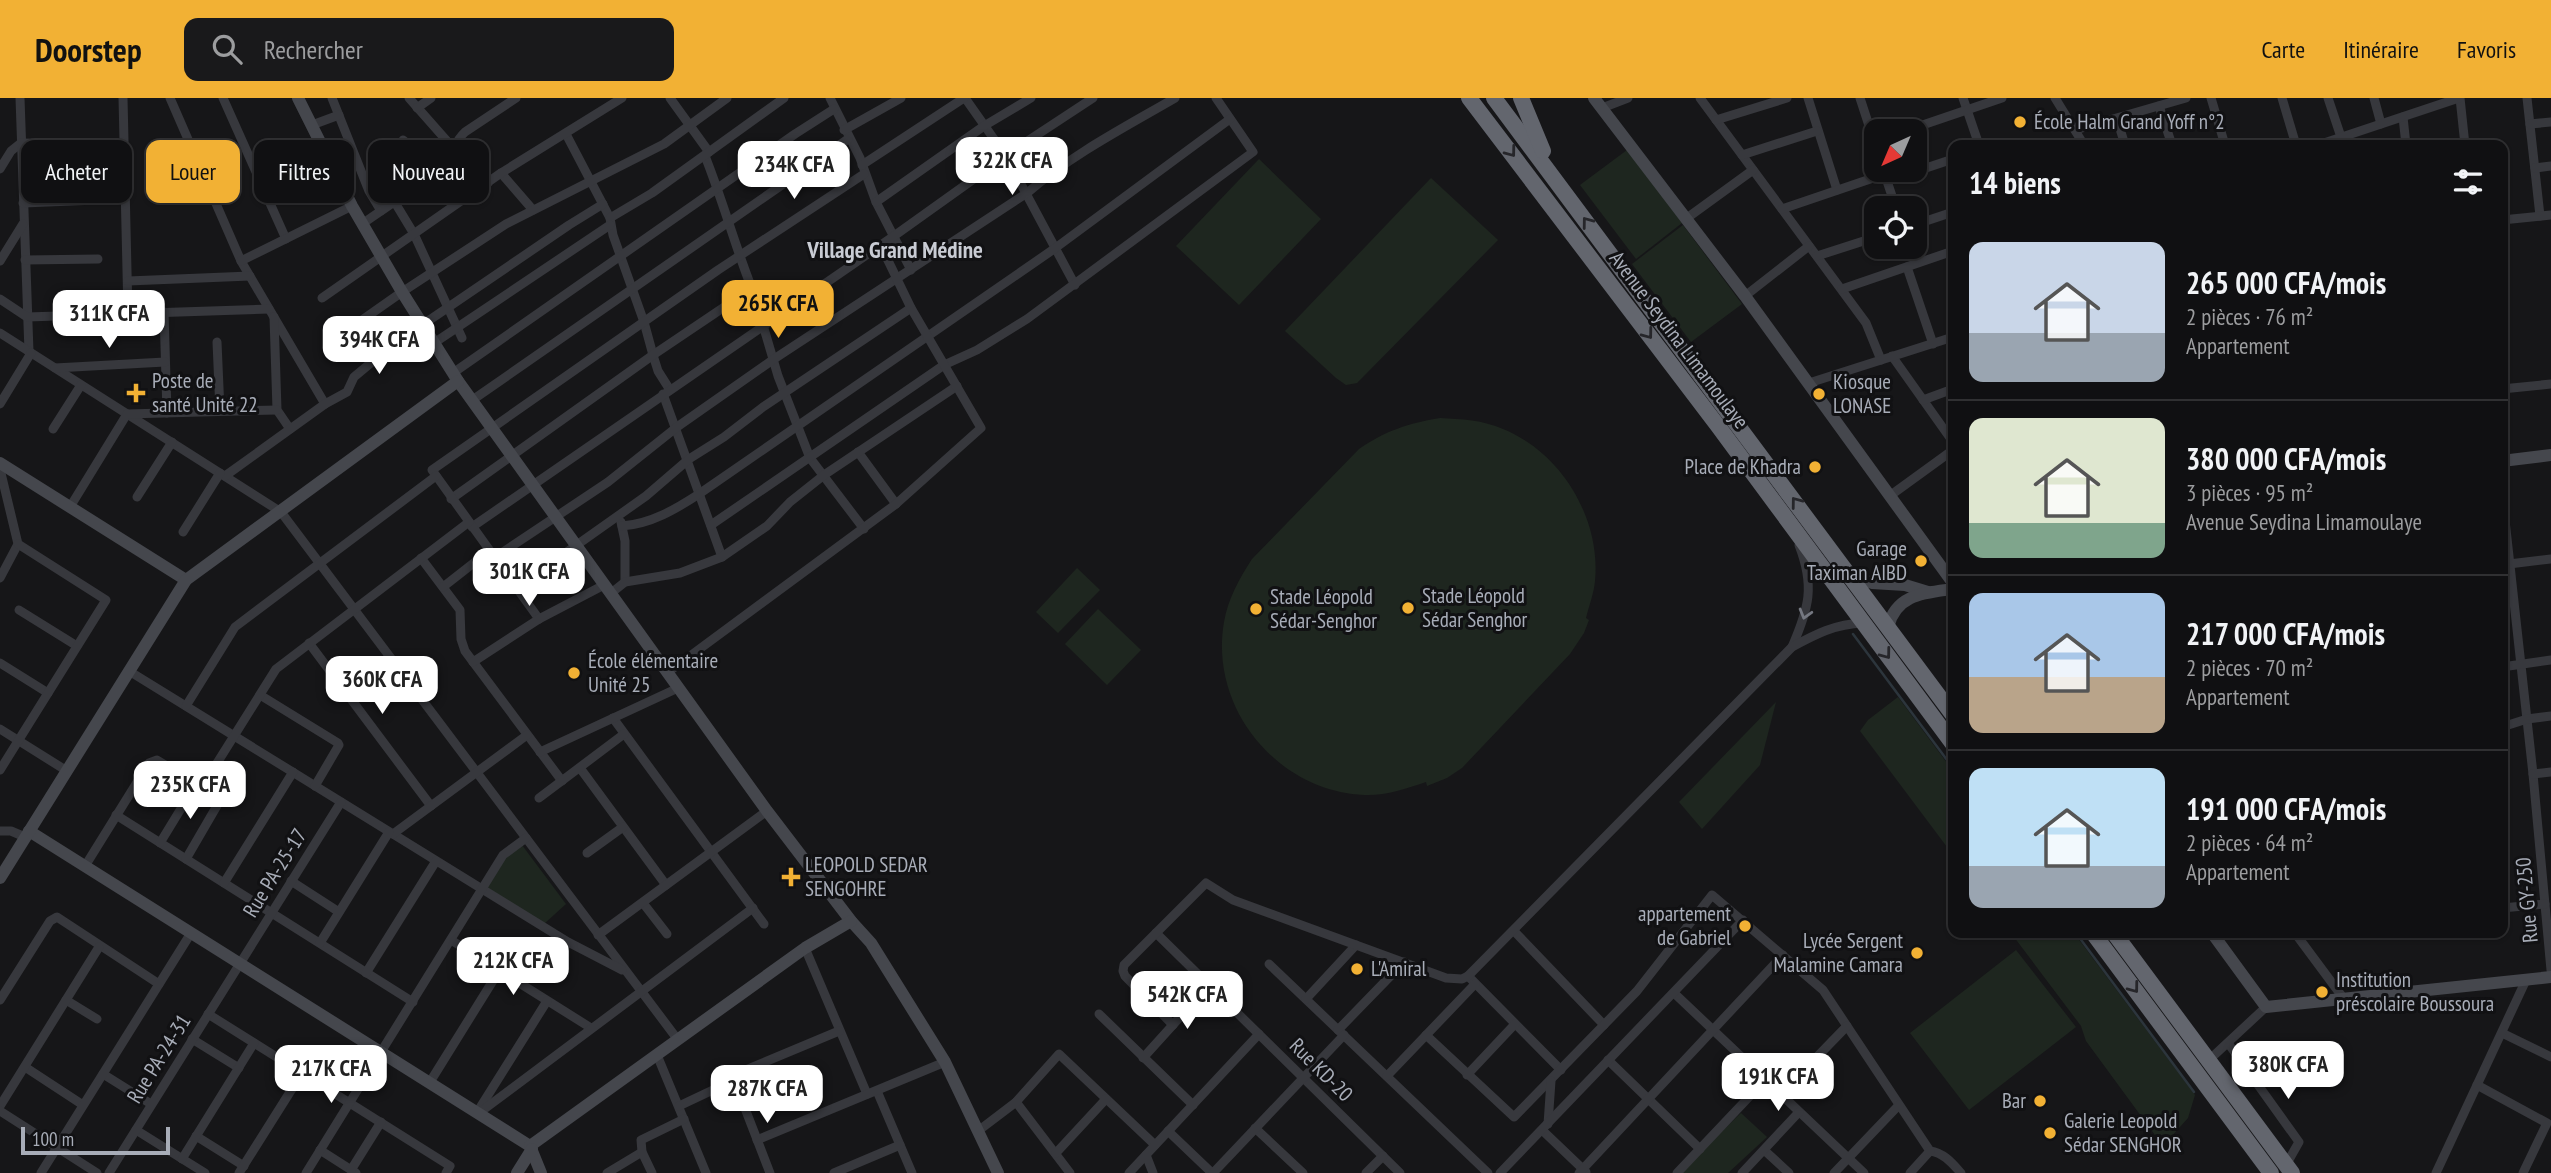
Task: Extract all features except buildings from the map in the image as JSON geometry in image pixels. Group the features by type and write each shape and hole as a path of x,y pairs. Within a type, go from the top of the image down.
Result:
{"highway":[{"name":"Avenue Seydina Limamoulaye","path":"1469,98 1948,737"},
{"name":"Avenue Seydina Limamoulaye","path":"1494,98 1948,708"},
{"path":"1521,98 1537,139 1561,187"},
{"path":"2097,938 2271,1173"},
{"path":"2118,938 2289,1169"}],"street":[{"path":"20,98 22,140"},
{"path":"123,98 128,313"},
{"path":"170,98 242,261 325,404"},
{"path":"223,98 286,239"},
{"path":"332,98 369,191 381,211"},
{"path":"409,98 449,140"},
{"path":"417,107 431,98"},
{"path":"459,140 465,132 516,98"},
{"path":"489,182 622,98"},
{"path":"670,98 707,154 751,289 765,323 785,393 810,458 864,529"},
{"path":"328,344 430,273 533,209 664,144 727,98"},
{"path":"434,343 785,98"},
{"path":"830,98 876,202 911,270"},
{"path":"471,401 730,222 846,135 901,98"},
{"path":"539,619 432,470 965,98 1006,156 1075,285"},
{"path":"876,202 984,126 1031,98"},
{"path":"160,843 234,736 276,669 421,558 881,246 1006,156 1093,98"},
{"path":"443,587 608,482 677,427 774,359 1027,193 1044,178 1110,135 1175,98"},
{"path":"711,526 944,365 977,350 1027,319 1253,152 1216,98"},
{"path":"1628,98 1598,103 1745,296 1948,576"},
{"path":"1700,98 1867,323 1881,360"},
{"path":"1716,120 1787,98"},
{"path":"1808,98 1837,190"},
{"path":"1867,119 1861,100 1874,98"},
{"path":"1963,98 1977,140"},
{"path":"1927,124 2002,98"},
{"path":"2055,98 2081,140"},
{"path":"2075,131 2186,98"},
{"path":"2211,98 2224,140"},
{"path":"2282,98 2295,140"},
{"path":"2328,98 2341,137"},
{"path":"2374,98 2381,124"},
{"path":"2332,140 2460,98 2464,140"},
{"path":"2528,98 2540,216"},
{"path":"303,99 312,125 352,206 402,292 471,401 767,811 871,943 945,1062 994,1172"},
{"path":"2159,106 2170,140"},
{"path":"0,878 186,580 622,256 834,109"},
{"path":"312,125 339,115"},
{"path":"2403,117 2405,140"},
{"path":"2117,118 2124,140"},
{"path":"622,526 635,525 666,513 699,494 1054,249 1230,119"},
{"path":"2530,124 2551,122"},
{"path":"1742,155 1817,131"},
{"path":"566,134 610,221 722,557"},
{"path":"0,169 11,151 21,144"},
{"path":"1927,165 1948,160"},
{"path":"2535,168 2551,166"},
{"path":"1687,218 1753,170"},
{"path":"501,173 533,209"},
{"path":"1782,209 1864,182"},
{"path":"0,404 30,352 23,203"},
{"path":"362,223 391,203"},
{"path":"395,203 414,234 462,338"},
{"path":"322,298 459,203"},
{"path":"183,532 223,474 346,392 354,377 421,323 603,204"},
{"path":"242,261 352,206"},
{"path":"1927,221 1948,214"},
{"path":"2508,219 2551,215"},
{"path":"0,261 24,222"},
{"path":"1817,256 1864,241"},
{"path":"667,673 864,529 981,428 911,308 881,246"},
{"path":"1745,296 1810,246"},
{"path":"1842,289 1948,253"},
{"path":"25,260 98,259"},
{"path":"1907,267 1933,344"},
{"path":"128,281 250,276"},
{"path":"451,499 653,355 751,289"},
{"path":"0,299 27,317 164,312 272,312"},
{"path":"516,588 646,496 689,460 911,308"},
{"path":"164,312 167,413"},
{"path":"272,312 277,410 290,429"},
{"path":"0,333 281,512 678,1040"},
{"path":"1809,383 1948,339"},
{"path":"217,342 220,411"},
{"path":"1892,356 1948,433"},
{"path":"54,368 165,362"},
{"path":"53,429 81,384"},
{"path":"2508,388 2551,384"},
{"path":"472,662 539,619 625,582 680,573 722,557 767,526 790,502 824,475 957,386"},
{"path":"1923,400 1948,391"},
{"path":"127,414 277,410"},
{"path":"69,507 127,414"},
{"path":"137,498 172,442"},
{"path":"858,452 896,504"},
{"path":"1891,495 1948,454"},
{"path":"2508,460 2551,455"},
{"path":"0,463 186,580"},
{"path":"0,469 18,544 0,578"},
{"path":"186,706 235,627 436,476"},
{"path":"619,513 625,541 625,582"},
{"path":"1792,647 1805,618 1810,584 1795,532"},
{"path":"0,769 106,600 18,544"},
{"path":"0,560 13,557"},
{"path":"421,558 460,610 461,639 472,662 562,781"},
{"name":"Rue GY-250","path":"2508,558 2533,774 2551,970"},
{"path":"2509,565 2551,559"},
{"path":"1849,575 1872,583 1905,585 1928,592"},
{"path":"1888,627 1894,610 1900,604 1928,592 1948,590"},
{"path":"19,610 77,646"},
{"path":"1174,1024 1122,971 1124,965 1206,883 1233,900 1446,978 1462,979 1468,976 1792,647 1830,628 1863,623"},
{"path":"309,643 431,806"},
{"path":"2508,666 2551,660"},
{"path":"0,663 48,693"},
{"path":"129,671 568,942 627,972"},
{"path":"540,752 678,688"},
{"path":"260,695 338,743 315,786"},
{"path":"2508,725 2551,716"},
{"path":"613,718 764,924"},
{"path":"0,729 67,771"},
{"path":"539,799 624,734"},
{"path":"320,943 391,833 527,735"},
{"path":"85,866 149,764 157,760 215,795 218,804 186,859"},
{"path":"580,768 666,885"},
{"path":"224,883 293,772"},
{"path":"2533,774 2551,772"},
{"name":"Rue PA-25-17","path":"240,963 341,802"},
{"path":"598,935 767,811"},
{"path":"116,816 413,1002"},
{"path":"587,853 622,827"},
{"path":"0,831 27,834 85,866 430,1082 531,1148 541,1173"},
{"path":"306,1173 503,855 526,838"},
{"path":"366,973 436,861"},
{"path":"291,881 339,912"},
{"path":"1426,1035 1514,1117 1637,991 1712,895 1823,990 1930,1152"},
{"path":"643,903 667,934"},
{"path":"2508,907 2545,904"},
{"path":"478,1113 753,908"},
{"path":"0,1000 54,917 159,984"},
{"path":"1500,1173 1743,920"},
{"path":"517,1173 531,1148 805,948 851,921"},
{"path":"1514,931 1604,1025"},
{"path":"41,1173 191,933"},
{"name":"Rue KD-20","path":"1156,933 1400,1173"},
{"path":"2216,938 2266,1007"},
{"path":"2299,938 2344,999"},
{"path":"451,940 591,1028"},
{"path":"1306,999 1356,945"},
{"path":"97,1173 0,1108 99,947"},
{"path":"805,948 839,1031 900,1145 912,1173"},
{"path":"1550,1081 1545,1127 1583,1172 1783,956"},
{"path":"1168,1131 1212,1173 1303,1077 1404,962"},
{"name":"Rue PA-24-31","path":"108,1173 240,963"},
{"path":"1269,964 1488,1173"},
{"path":"430,1082 499,971"},
{"path":"1468,976 1562,1070"},
{"path":"2208,1060 2266,1007 2551,977"},
{"path":"2436,1173 2526,980"},
{"path":"1387,1076 1475,984"},
{"path":"1143,1058 1209,985"},
{"path":"1674,993 1864,1173"},
{"path":"66,1000 97,1019"},
{"path":"478,1113 547,1001"},
{"path":"208,1014 450,1166 446,1173"},
{"path":"1099,1014 1193,1105"},
{"path":"1468,1075 1516,1024"},
{"path":"1780,1095 1847,1026"},
{"path":"678,1106 734,1080 741,1072 839,1031"},
{"path":"2501,1033 2551,1057"},
{"path":"1129,1173 1259,1034"},
{"path":"192,1039 239,1068"},
{"path":"2228,1042 2299,1142 2289,1169"},
{"path":"182,1158 254,1043"},
{"path":"978,1131 1016,1102 1059,1054 1154,1145"},
{"path":"657,1055 706,1173"},
{"path":"1608,1060 1700,1149"},
{"path":"757,1140 945,1062"},
{"path":"24,1067 83,1105"},
{"path":"196,1136 242,1170 302,1073"},
{"path":"103,1074 151,1104"},
{"path":"734,1080 770,1173"},
{"path":"1677,1173 1765,1080"},
{"path":"2477,1085 2547,1123 2547,1135 2523,1173"},
{"path":"1056,1153 1106,1099"},
{"path":"1016,1102 1070,1173"},
{"path":"1834,1173 1899,1105"},
{"path":"1742,1173 1799,1112"},
{"path":"652,1173 640,1143 643,1138 684,1119"},
{"path":"320,1150 354,1171 381,1122"},
{"path":"1255,1128 1303,1173"},
{"path":"136,1129 205,1173"},
{"path":"834,1173 900,1145"},
{"path":"1764,1150 1789,1173"},
{"path":"607,1173 642,1152"},
{"path":"1910,1173 1930,1152"},
{"path":"1930,1152 1946,1157 1961,1173"},
{"path":"1146,1155 1153,1173"},
{"path":"1366,1173 1383,1156"},
{"path":"1471,1173 1479,1165"}],"shaded area":[{"path":"1627,150 1682,223 1636,259 1580,185"},
{"path":"1259,159 1321,219 1239,305 1176,246"},
{"path":"1431,178 1498,240 1357,383 1346,385 1285,331"},
{"path":"1683,225 1742,304 1691,342 1632,264"},
{"name":"Stade Léopold Sédar Senghor","path":"1440,418 1480,422 1503,429 1543,454 1560,471 1584,512 1591,534 1595,581 1586,618 1589,620 1570,654 1462,768 1447,778 1427,786 1426,782 1380,794 1364,795 1332,790 1303,778 1278,761 1256,739 1239,713 1227,685 1222,654 1228,605 1252,559 1359,449 1398,429"},
{"path":"1077,568 1100,590 1058,633 1036,612"},
{"path":"1098,609 1141,650 1107,685 1065,644"},
{"path":"1898,697 1948,764 1948,848 1860,731 1868,720"},
{"path":"1776,702 1760,765 1702,829 1679,802"},
{"path":"522,845 566,904 544,924 485,886 506,857"},
{"path":"2015,938 2078,938 2195,1095 2188,1118 2163,1146 2086,1041 2081,1026"},
{"path":"2016,950 2076,1027 1969,1110 1910,1033"},
{"path":"1741,1113 1767,1137 1728,1173 1679,1173"}],"waterway":[{"path":"1853,634 1948,761"},
{"path":"2080,938 2194,1092"}],"place":[{"name":"École Halm Grand Yoff n°2","path":"2020,122"},
{"name":"Poste de santé Unité 22","path":"136,393"},
{"name":"Kiosque LONASE","path":"1819,394"},
{"name":"Place de Khadra","path":"1815,467"},
{"name":"Garage Taximan AIBD","path":"1921,561"},
{"name":"Stade Léopold Sédar Senghor","path":"1408,608"},
{"name":"Stade Léopold Sédar-Senghor","path":"1256,609"},
{"name":"École élémentaire Unité 25","path":"574,673"},
{"name":"LEOPOLD SEDAR SENGOHRE","path":"791,877"},
{"name":"appartement de Gabriel","path":"1745,926"},
{"name":"Lycée Sergent Malamine Camara","path":"1917,953"},
{"name":"L'Amiral","path":"1357,969"},
{"name":"Institution préscolaire Boussoura","path":"2322,992"},
{"name":"Bar","path":"2040,1101"},
{"name":"Galerie Leopold Sédar SENGHOR","path":"2050,1133"}],"district":[{"name":"Village Grand Médine","path":"895,250"}]}
